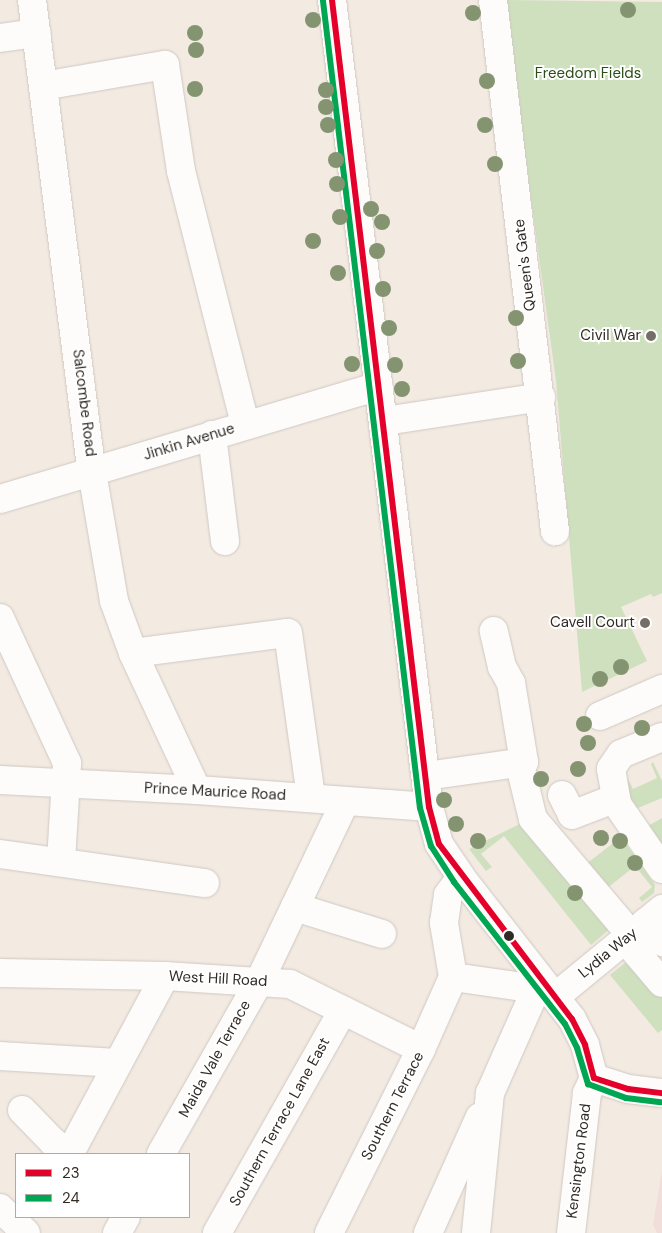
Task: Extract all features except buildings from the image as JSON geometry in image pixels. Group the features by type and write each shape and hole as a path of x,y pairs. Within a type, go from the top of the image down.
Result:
{"street":[{"name":"Salcombe Road","path":"32,0 92,472 114,601 133,653 197,790"},
{"path":"332,0 385,421 429,807 439,844 461,877 545,990 580,1033 594,1078 628,1090 662,1093"},
{"name":"Queen's Gate","path":"493,0 541,397 555,531"},
{"path":"0,38 37,33"},
{"path":"43,86 165,66 181,171 245,424"},
{"name":"Jinkin Avenue","path":"0,499 245,424 380,386"},
{"path":"385,421 541,397"},
{"path":"212,435 226,541"},
{"path":"0,618 67,763 61,860"},
{"path":"426,776 524,762 511,682 502,667 494,631"},
{"path":"133,653 288,633 311,797"},
{"path":"600,716 661,691"},
{"path":"662,737 621,754 610,768 616,798 637,836 662,868"},
{"path":"522,774 533,819 648,924"},
{"name":"Prince Maurice Road","path":"0,780 311,797 345,802 429,807"},
{"path":"573,814 616,798"},
{"name":"Maida Vale Terrace","path":"163,1153 260,980 345,802"},
{"path":"0,854 61,860 205,883"},
{"path":"461,877 448,895 444,922 453,977 545,990"},
{"path":"295,907 382,934"},
{"name":"Lydia Way","path":"545,990 648,924"},
{"path":"634,950 662,984"},
{"name":"West Hill Road","path":"0,973 165,976 260,980 290,984 421,1050"},
{"path":"22,1110 52,1142 70,1153 165,976"},
{"name":"Southern Terrace","path":"329,1233 421,1050 453,977"},
{"path":"428,1233 490,1092 545,990"},
{"name":"Southern Terrace Lane East","path":"217,1233 343,1010"},
{"path":"0,1056 117,1063"},
{"name":"Kensington Road","path":"571,1233 587,1093 594,1078"},
{"path":"476,1233 490,1092"},
{"path":"0,1208 26,1233"},
{"path":"117,1233 125,1218"}],"shaded area":[{"path":"662,1170 662,1233 657,1233 653,1225"}],"green space":[{"name":"Freedom Fields","path":"504,0 662,2 662,593 653,597 651,594 621,607 647,661 582,692 556,381"},
{"path":"653,762 662,781 662,798 638,808 628,803 622,784 628,779 633,789 657,778 651,764"},
{"path":"662,818 662,851 648,826"},
{"path":"530,819 612,927 591,945 504,836 481,854 492,867 486,871 469,849"},
{"path":"621,837 655,885 654,893 642,902 639,898 652,887 635,866 601,893 581,868"},
{"path":"632,957 662,987 662,1030 658,1033 610,975"}],"transit line":[{"name":"23","path":"332,0 429,807 439,844 572,1019 585,1045 594,1078 628,1089 662,1093"},
{"name":"24","path":"323,1 420,808 431,846 454,882 565,1024 577,1048 588,1084 626,1098 661,1102"}],"place":[{"name":"Civil War","path":"651,336"},
{"name":"Cavell Court","path":"645,623"}]}
